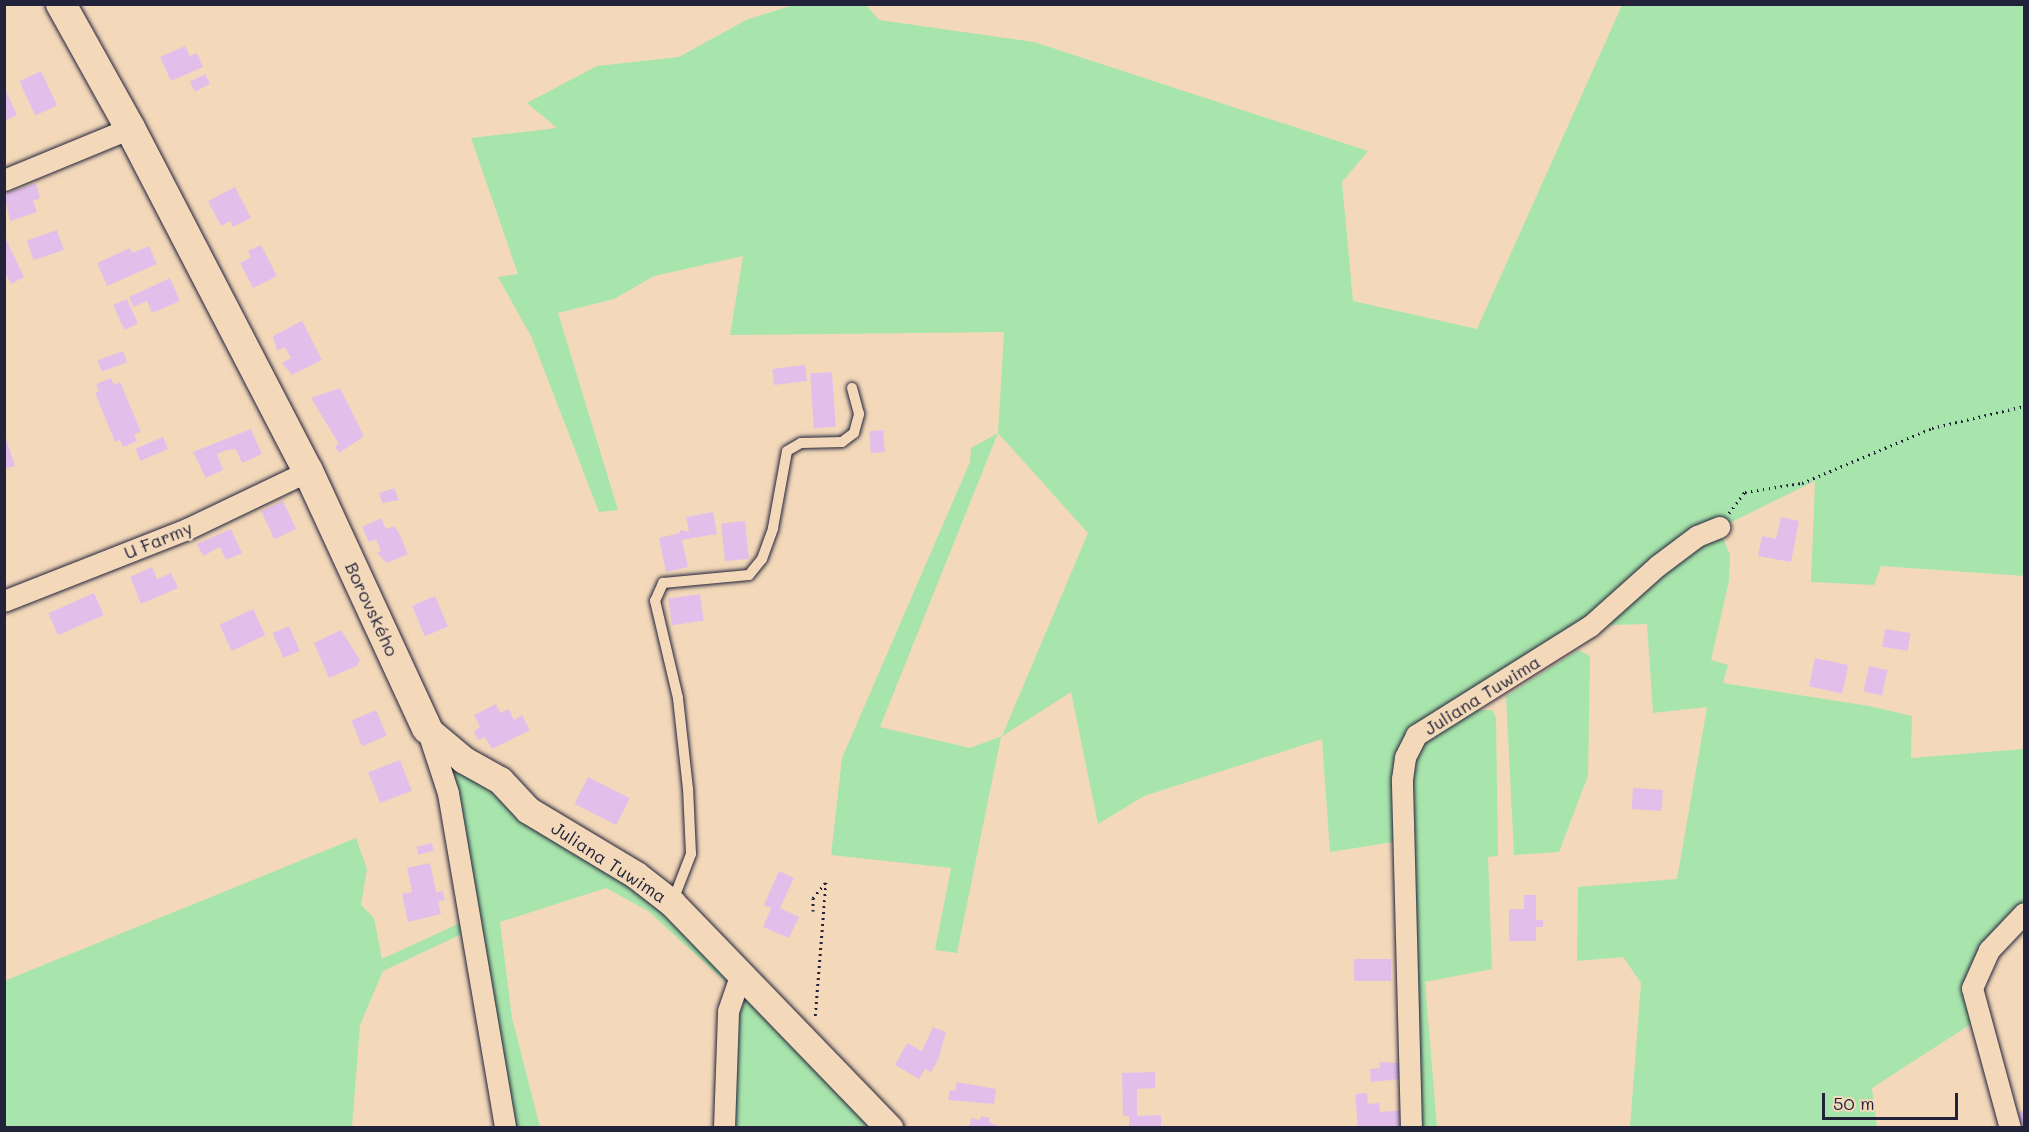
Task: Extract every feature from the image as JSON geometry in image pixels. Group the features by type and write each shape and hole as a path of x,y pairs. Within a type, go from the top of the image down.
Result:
{"main road":[{"name":"Borovského","path":"61,4 130,128 308,471 427,729"}],"street":[{"path":"4,180 130,128"},
{"name":"U Farmy","path":"4,601 187,529 308,471"},
{"name":"Juliana Tuwima","path":"1411,1128 1402,779 1416,735 1434,722 1488,694 1590,626 1657,566 1697,536 1719,527"},
{"name":"Juliana Tuwima","path":"427,729 464,760 500,780 528,810 636,875 672,903 889,1128"},
{"name":"Borovského","path":"427,729 442,776 506,1128"},
{"path":"442,776 464,760"},
{"path":"2010,1128 1972,988 1989,950 2025,913"},
{"path":"724,1128 728,1011 741,974"}],"lane":[{"path":"672,903 691,854 688,789 678,698 655,601 663,583 749,575 762,559 773,528 788,451 801,443 842,442 854,433 859,414 852,388"}],"path":[{"path":"1719,527 1745,492 1802,483 1932,428 2025,406"},
{"path":"808,1046 816,1013 826,882 813,898 813,911"}],"green space":[{"path":"793,5 866,5 879,20 1034,42 1368,151 1342,182 1353,301 1477,329 1622,5 2024,5 2024,576 1881,566 1874,585 1811,582 1815,481 1707,534 1723,538 1730,555 1729,581 1711,660 1728,665 1723,683 1869,706 1912,716 1911,758 2024,749 2024,907 1989,950 1971,1024 1872,1088 1877,1127 1630,1127 1641,983 1623,957 1577,961 1578,887 1677,879 1707,707 1653,713 1647,624 1608,625 1664,566 1576,632 1405,735 1393,842 1330,852 1322,739 1144,796 1098,824 1071,692 1001,737 957,953 935,950 951,868 831,855 842,758 970,462 971,448 998,433 1004,332 730,335 743,256 654,276 614,299 558,313 618,510 599,512 531,336 498,277 518,274 471,138 557,128 527,103 597,66 679,57 746,20","holes":["998,433 1088,533 1002,736 970,748 880,727"]},
{"path":"1578,650 1590,656 1588,776 1559,852 1514,855 1506,696"},
{"path":"1467,710 1492,710 1496,717 1498,856 1488,857 1492,969 1425,982 1437,1127 1418,1127 1411,770 1420,738"},
{"path":"451,757 466,774 530,822 622,877 706,951 729,985 648,911 606,888 500,922 512,1018 540,1127 514,1127"},
{"path":"356,838 367,869 361,905 374,918 382,959 460,923 464,933 383,971 360,1025 352,1127 5,1127 4,981"},
{"path":"747,996 877,1128 732,1128 736,1011"}],"building":[{"path":"185,46 190,56 197,53 203,67 171,81 160,57"},
{"path":"41,71 57,105 35,116 19,81"},
{"path":"205,74 210,84 195,92 190,82"},
{"path":"4,87 17,115 4,121"},
{"path":"36,183 40,198 33,201 37,212 10,221 4,194"},
{"path":"235,187 251,218 233,227 230,221 221,226 208,201"},
{"path":"57,230 64,250 34,260 27,240"},
{"path":"5,237 24,277 11,284 4,271"},
{"path":"261,245 277,276 253,288 240,263 251,257 248,251"},
{"path":"149,246 157,264 107,286 97,263 130,248 132,253"},
{"path":"170,278 180,301 152,313 147,301 133,307 129,297"},
{"path":"127,299 138,324 124,330 113,305"},
{"path":"302,321 322,360 292,375 282,363 291,358 285,347 277,351 273,336"},
{"path":"123,351 127,362 102,372 98,360"},
{"path":"805,365 807,381 774,385 772,369"},
{"path":"832,372 836,427 814,428 810,374"},
{"path":"111,378 114,385 120,382 141,432 134,434 137,441 123,447 120,440 115,442 95,393 99,391 96,384"},
{"path":"340,388 364,436 339,453 335,446 339,444 311,398"},
{"path":"251,429 262,454 242,463 236,449 217,454 223,470 206,478 193,452"},
{"path":"883,430 885,452 871,453 869,431"},
{"path":"4,433 15,466 4,469"},
{"path":"163,437 168,449 140,461 135,449"},
{"path":"394,488 399,500 382,503 379,493"},
{"path":"283,501 296,529 274,539 261,511"},
{"path":"713,512 717,534 682,540 688,567 666,572 659,538 680,533 680,530 689,532 686,517"},
{"path":"1781,517 1799,521 1791,562 1758,556 1762,536 1776,539"},
{"path":"381,518 386,529 394,526 398,531 408,554 387,563 377,553 381,551 376,539 369,542 362,527"},
{"path":"745,521 749,559 725,561 721,524"},
{"path":"231,529 242,553 226,560 220,547 203,556 197,544"},
{"path":"152,567 157,579 171,573 178,588 141,604 130,577"},
{"path":"94,593 104,615 58,635 48,613"},
{"path":"700,594 704,621 672,625 668,598"},
{"path":"435,596 448,626 425,636 412,606"},
{"path":"253,609 265,635 232,651 219,625"},
{"path":"289,626 300,651 284,658 273,633"},
{"path":"1885,629 1911,633 1908,651 1882,647"},
{"path":"341,630 360,660 357,666 329,678 314,643"},
{"path":"1815,658 1848,665 1842,693 1809,686"},
{"path":"1869,666 1888,670 1882,695 1864,691"},
{"path":"496,704 500,713 509,709 514,720 522,715 530,730 492,749 485,737 478,740 474,731 480,727 474,715"},
{"path":"376,710 387,736 362,746 351,721"},
{"path":"400,760 412,791 380,803 368,772"},
{"path":"588,777 630,798 616,825 574,804"},
{"path":"1633,788 1663,790 1661,811 1632,809"},
{"path":"432,843 434,851 418,855 416,847"},
{"path":"430,863 436,892 443,891 445,900 438,901 441,914 408,922 402,894 412,892 407,868"},
{"path":"779,871 794,878 780,908 799,917 789,938 763,927 771,908 764,905"},
{"path":"1524,895 1536,895 1536,920 1543,920 1543,927 1536,927 1536,941 1509,941 1509,909 1524,909"},
{"path":"1354,959 1391,959 1391,981 1354,981"},
{"path":"933,1027 946,1032 938,1060 931,1072 925,1069 919,1079 895,1065 907,1043 922,1051"},
{"path":"1379,1062 1400,1063 1401,1079 1371,1082 1370,1069 1380,1068"},
{"path":"1155,1072 1155,1088 1137,1089 1137,1116 1161,1115 1161,1128 1129,1128 1129,1116 1123,1116 1122,1073"},
{"path":"957,1082 996,1089 994,1104 948,1100 950,1090 955,1091"},
{"path":"1367,1093 1368,1104 1379,1103 1380,1112 1404,1110 1405,1128 1358,1128 1355,1094"},
{"path":"2024,1111 2024,1125 2021,1126 2019,1112"},
{"path":"981,1116 990,1118 989,1122 1002,1128 969,1128 971,1118 980,1120"}]}
